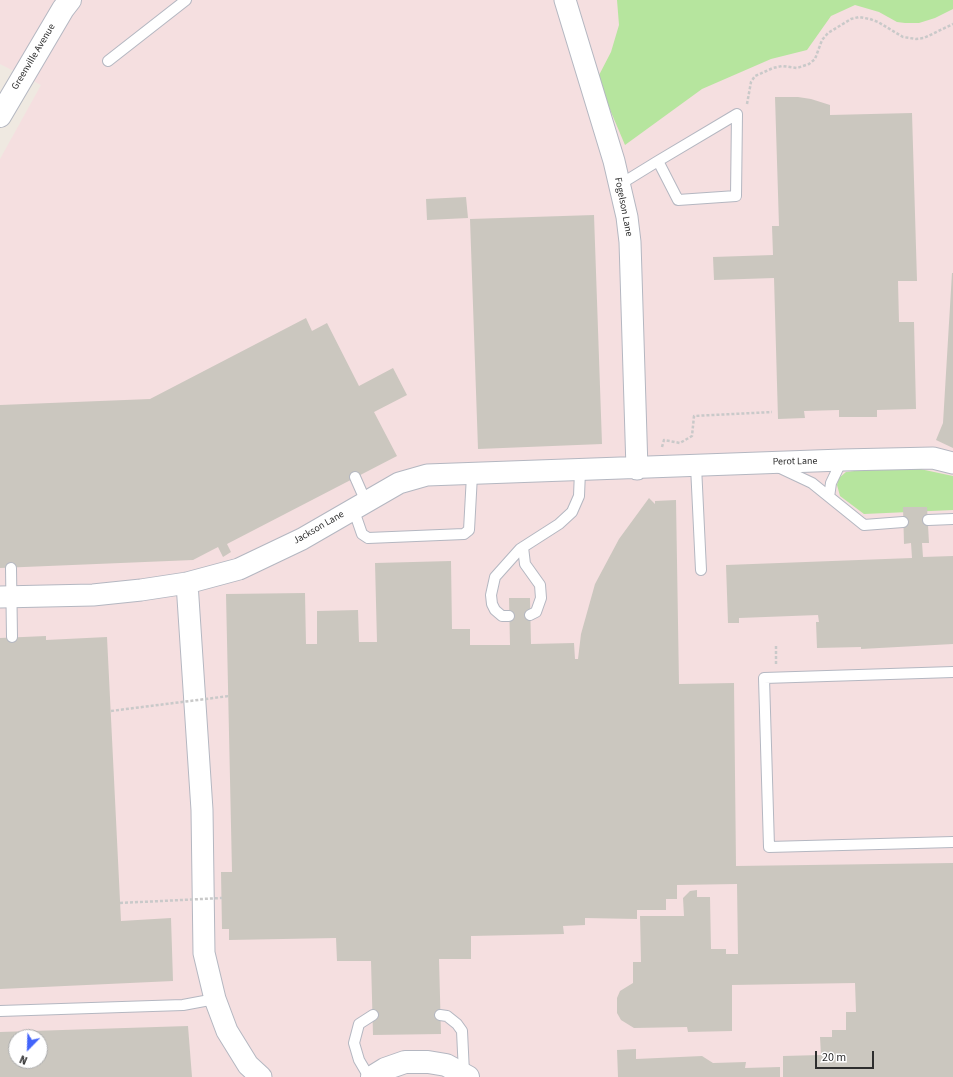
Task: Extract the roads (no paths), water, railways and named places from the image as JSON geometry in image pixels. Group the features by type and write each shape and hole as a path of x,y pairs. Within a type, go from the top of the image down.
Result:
{"main road":[{"name":"Greenville Avenue","path":"1,112 63,9 70,0"},
{"path":"372,1077 385,1069 405,1062 428,1062 446,1065 466,1075"}],"street":[{"name":"Fogelson Lane","path":"567,7 614,162 627,216 630,242 636,469"},
{"name":"Perot Lane","path":"636,469 768,462 933,458 953,463"},
{"name":"Jackson Lane","path":"6,597 94,594 186,583 239,569 274,553 399,483 412,478 427,475 472,475 636,469"},
{"path":"186,583 202,810 204,953 215,998 226,1031 248,1065 261,1077"}],"lane":[{"path":"108,61 186,0"},
{"path":"619,185 658,161 737,114 736,196 678,200 658,161"},
{"path":"829,497 831,483 842,460"},
{"path":"768,462 812,483 864,525 903,522"},
{"path":"696,466 701,570"},
{"path":"509,616 502,616 495,610 490,595 495,578 512,557 523,547 559,524 572,512 579,496 580,471"},
{"path":"355,478 360,505 362,534 368,538 464,534 469,530 472,475"},
{"path":"928,520 953,519"},
{"path":"523,547 525,564 540,585 541,598 536,612 530,615"},
{"path":"11,568 6,597 12,638"},
{"path":"953,672 764,678 769,847 953,842"},
{"path":"0,1011 183,1005 215,998"},
{"path":"368,1077 359,1060 354,1043 359,1024 373,1015"},
{"path":"440,1015 447,1016 457,1024 462,1031 466,1075"}]}
